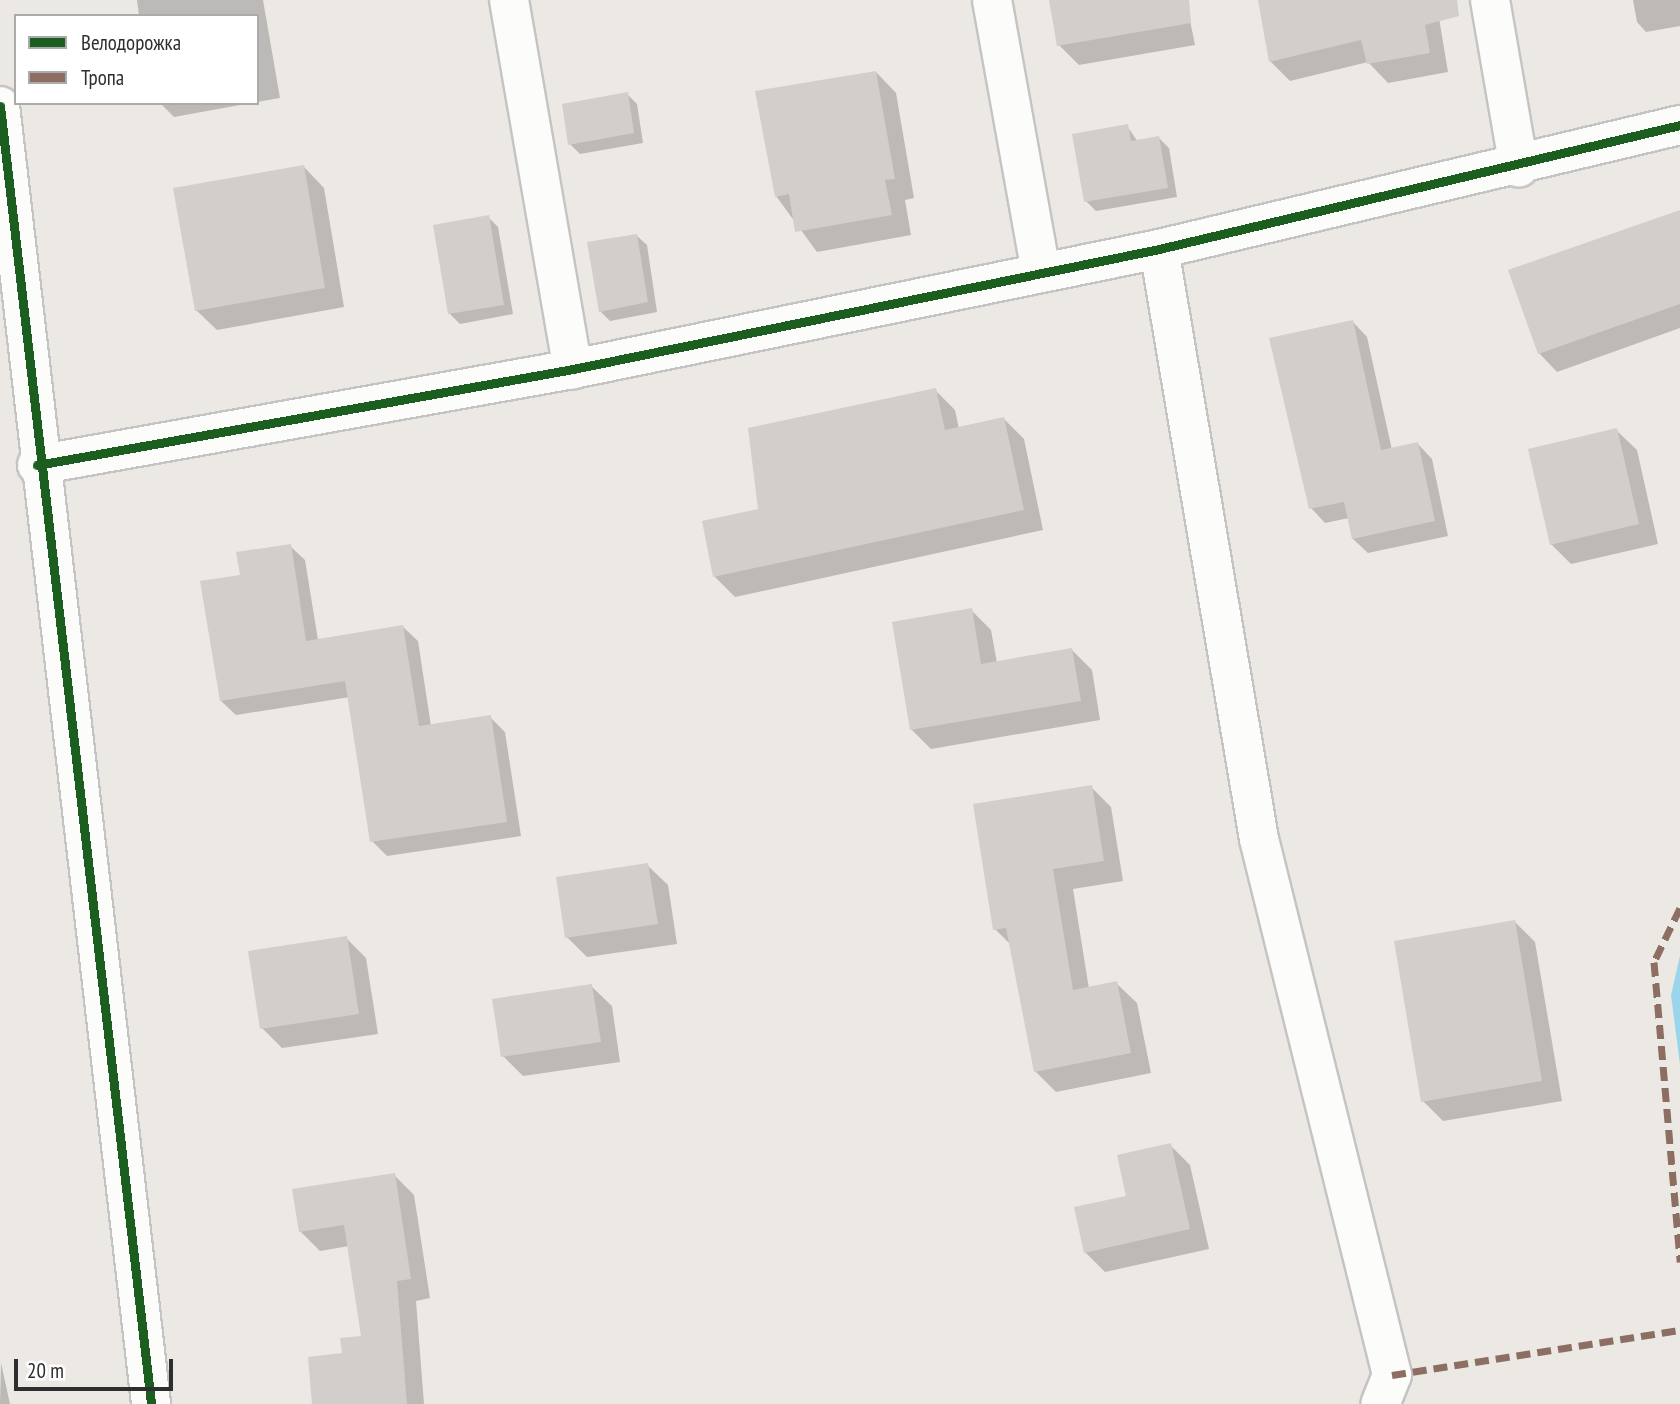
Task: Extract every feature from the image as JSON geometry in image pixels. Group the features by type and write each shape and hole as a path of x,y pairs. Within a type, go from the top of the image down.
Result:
{"street":[{"path":"509,0 573,369"},
{"path":"992,0 1041,273"},
{"path":"1490,0 1519,168"},
{"path":"0,106 37,465 151,1404"},
{"path":"37,465 573,369 1159,249 1519,168 1680,125"},
{"path":"1159,249 1259,839 1392,1376 1380,1404"}],"water":[{"path":"1680,956 1680,1065 1671,995"}],"building":[{"path":"1049,0 1189,0 1191,23 1057,46"},
{"path":"1258,0 1457,0 1459,16 1425,25 1430,53 1367,64 1361,40 1269,62"},
{"path":"876,71 895,179 885,180 892,215 795,232 789,194 775,197 755,91"},
{"path":"628,92 634,133 568,145 562,104"},
{"path":"1128,124 1131,141 1159,136 1168,188 1084,202 1072,134"},
{"path":"304,165 325,288 195,311 173,188"},
{"path":"1680,210 1680,304 1538,354 1508,270"},
{"path":"489,215 504,305 448,314 433,225"},
{"path":"637,234 648,302 599,312 587,242"},
{"path":"1353,320 1381,450 1418,442 1435,521 1352,539 1344,502 1309,509 1269,338"},
{"path":"936,388 945,430 1004,417 1024,510 713,577 702,521 758,509 748,428"},
{"path":"1617,428 1639,524 1550,545 1528,449"},
{"path":"291,544 306,641 403,625 419,726 491,715 507,822 370,842 345,681 220,701 200,581 240,575 236,552"},
{"path":"972,608 981,664 1072,648 1081,701 910,730 892,622"},
{"path":"1092,785 1104,861 1053,869 1073,990 1117,981 1131,1053 1034,1072 1006,928 993,930 973,804"},
{"path":"648,863 658,924 565,938 556,877"},
{"path":"1515,920 1542,1081 1421,1102 1394,941"},
{"path":"347,936 359,1014 260,1029 248,951"},
{"path":"592,984 601,1042 501,1057 492,999"},
{"path":"1171,1143 1190,1229 1084,1253 1074,1207 1126,1196 1117,1155"},
{"path":"395,1173 411,1279 397,1281 407,1404 312,1404 308,1357 342,1353 340,1338 361,1336 344,1225 299,1232 292,1189"}],"marked path":[{"path":"1680,908 1654,962 1680,1262"},
{"path":"1392,1375 1680,1330"}],"cycle path":[{"path":"0,106 151,1404"},
{"path":"37,465 573,369 1159,249 1680,125"}]}
